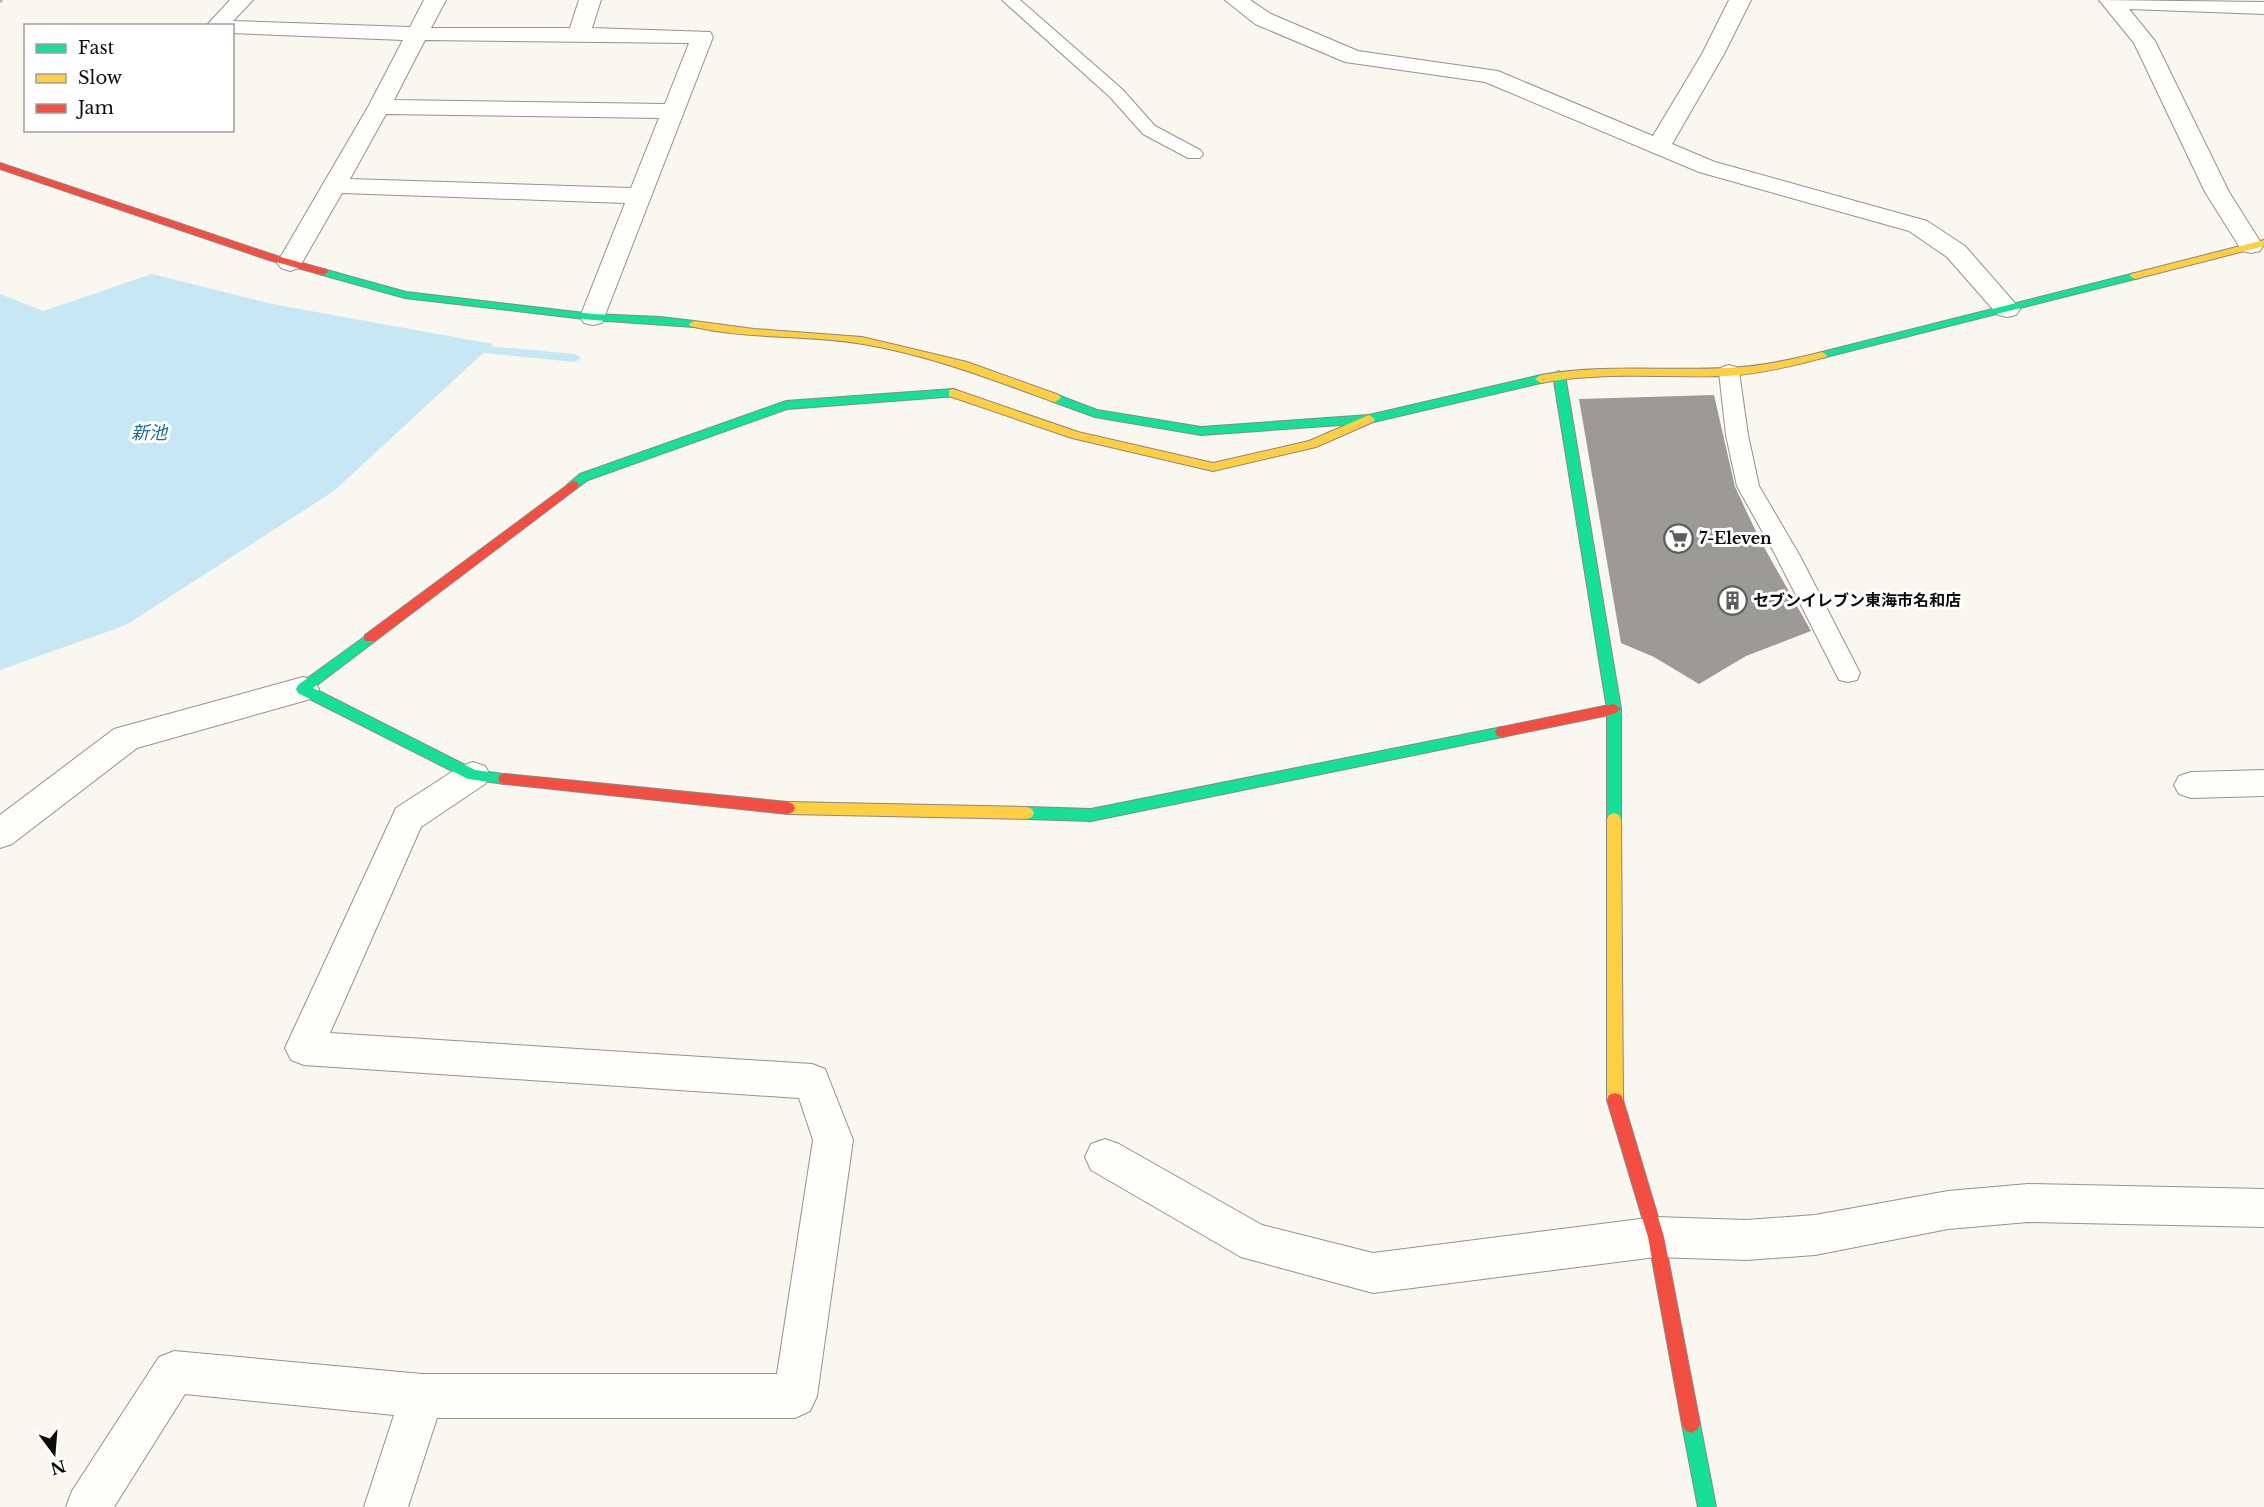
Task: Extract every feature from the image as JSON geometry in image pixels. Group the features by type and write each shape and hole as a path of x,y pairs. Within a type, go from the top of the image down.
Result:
{"street":[{"path":"218,24 242,0"},
{"path":"290,263 379,107 435,0"},
{"path":"579,34 590,0"},
{"path":"1236,0 1263,19 1353,57 1491,76 1707,167 1918,226 1936,234 1956,248 2007,309"},
{"path":"1658,147 1713,54 1740,0"},
{"path":"2110,1 2264,8"},
{"path":"0,166 290,263 405,295 593,317 660,320 754,333 862,340 963,364 1095,413 1201,430 1369,419 1559,375 1629,371 1729,372 1808,359 2257,244 2217,192 2144,41 2110,1"},
{"path":"234,27 416,34 702,37 593,317"},
{"path":"379,107 674,111"},
{"path":"334,186 640,196"},
{"path":"1559,375 1614,709 1615,1102 1656,1237 1707,1507"},
{"path":"0,834 126,738 303,689 584,477 786,405 953,393 1076,435 1213,467 1312,444 1369,419"},
{"path":"303,689 473,775 767,807 1090,815 1614,709"},
{"path":"88,1507 174,1372 422,1396 795,1396 833,1140 812,1082 304,1048 408,818 473,775"},
{"path":"2191,785 2264,783"},
{"path":"1105,1157 1255,1243 1373,1273 1656,1237 1746,1240 1815,1234 1948,1210 2028,1203 2264,1208"},
{"path":"386,1507 422,1396"}],"lane":[{"path":"1010,0 1116,93 1149,130 1194,154"},
{"path":"1729,372 1737,435 1748,486 1788,556 1848,673"}],"water":[{"name":"新池","path":"152,274 272,304 493,344 334,491 126,625 0,670 0,294 43,311"}],"building":[{"name":"7-Eleven","path":"1714,395 1735,487 1760,540 1811,631 1746,656 1699,684 1654,657 1621,643 1579,399"}],"waterway":[{"path":"467,348 575,358"}],"traffic: fast":[{"path":"323,272 405,295 593,317 694,324"},
{"path":"1822,355 2135,276"},
{"path":"1559,375 1614,709 1614,819"},
{"path":"1055,398 1095,413 1201,431 1369,419 1541,379"},
{"path":"573,485 584,477 786,405 953,393"},
{"path":"370,638 303,689 473,775 505,779"},
{"path":"1027,813 1091,815 1502,732"},
{"path":"1691,1424 1707,1507"}],"traffic: slow":[{"path":"2135,276 2264,243"},
{"path":"694,324 754,332 862,340 963,364 1055,398"},
{"path":"1541,379 1611,371 1705,373 1740,371 1776,366 1822,355"},
{"path":"953,393 1076,435 1213,467 1312,444 1369,419"},
{"path":"788,808 1027,813"},
{"path":"1614,819 1615,1100"}],"traffic: jam":[{"path":"0,166 273,258 323,272"},
{"path":"370,638 573,485"},
{"path":"1502,732 1614,709"},
{"path":"505,779 788,808"},
{"path":"1615,1100 1656,1237 1691,1424"}],"place":[{"name":"7-Eleven","path":"1678,538"},
{"name":"セブンイレブン東海市名和店","path":"1732,600"}]}
